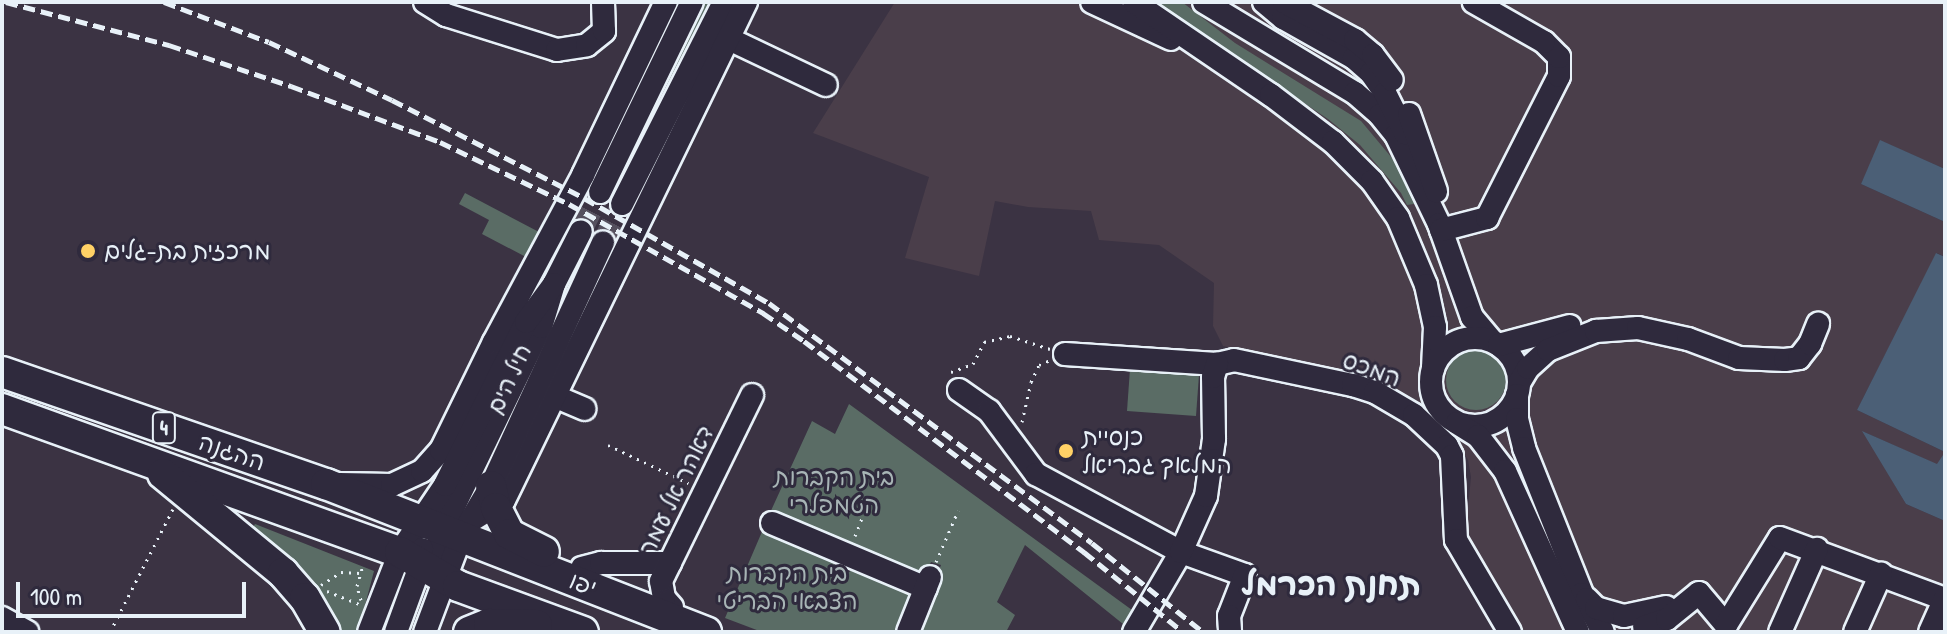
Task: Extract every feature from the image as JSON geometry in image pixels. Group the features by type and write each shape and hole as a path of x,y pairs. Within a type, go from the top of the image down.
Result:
{"highway":[{"name":"ההגנה","path":"2,372 326,484 437,545"},
{"name":"ההגנה","path":"2,409 139,456 437,545"},
{"path":"139,456 283,573 305,598 325,632"},
{"path":"493,497 509,534 582,568 664,619"},
{"path":"437,545 664,619 716,632"},
{"name":"יפו","path":"437,545 583,632"},
{"name":"יפו","path":"437,545 706,632"},
{"path":"469,632 482,626 506,623 570,632"}],"street":[{"path":"425,2 446,15 557,50 587,45 604,31 607,21 603,2"},
{"path":"326,484 392,485 432,463 579,184 666,2"},
{"path":"600,192 692,2"},
{"path":"622,204 724,2"},
{"path":"388,632 405,577 493,497 504,500 746,2"},
{"path":"1092,2 1127,9"},
{"path":"1100,2 1127,9 1271,95 1356,163 1398,218 1426,285 1435,327 1433,396 1449,418 1478,436 1505,471 1575,602 1603,631 1639,631 1667,619 1699,593 1726,625 1780,538 1817,549 1945,599 1930,632"},
{"path":"1204,2 1355,93 1380,115 1396,135 1440,227"},
{"path":"1264,2 1283,18 1354,58 1371,73 1401,122 1472,317 1514,361 1518,389 1517,419 1575,602 1578,632"},
{"path":"1284,2 1355,40 1388,74 1404,100 1435,186 1440,227"},
{"path":"1440,227 1487,218 1559,76 1559,57 1544,42 1474,2"},
{"path":"729,39 826,85"},
{"name":"חיל הים","path":"437,545 541,327 554,284 581,231"},
{"name":"חיל הים","path":"493,497 528,398 603,243"},
{"path":"1433,368 1443,351 1454,343 1479,338 1496,343 1532,339 1594,317 1627,314 1661,323 1688,339"},
{"path":"1449,418 1476,426 1489,423 1511,407 1528,368 1548,350 1596,331 1638,328 1688,339 1739,358 1785,360 1799,358 1810,344 1818,324"},
{"name":"המכס","path":"1065,354 1217,364 1234,360 1353,385 1375,392 1414,415 1432,430 1452,456 1456,540 1510,632"},
{"path":"1137,630 1181,552 1206,496 1214,439 1213,377 1217,364"},
{"path":"959,390 989,411 1036,474 1181,552 1245,575 1229,616 1230,632"},
{"name":"דאהר אל עמר","path":"664,619 661,585 752,395"},
{"path":"554,396 584,409"},
{"path":"772,523 847,555 928,582 908,632"},
{"path":"369,632 437,545"},
{"path":"396,632 437,545"},
{"path":"425,632 437,545"},
{"path":"1780,632 1817,549"},
{"path":"582,568 601,563 670,563"},
{"path":"1855,632 1881,574"},
{"path":"1575,602 1624,616 1690,600"},
{"path":"1679,632 1690,600"},
{"path":"2,618 27,632"}],"path":[{"path":"959,390 949,381 949,373 973,364 984,342 1010,336 1065,354"},
{"path":"1016,444 1031,382 1039,365 1065,354"},
{"path":"608,445 705,491"},
{"path":"847,555 871,495"},
{"path":"110,632 176,502"},
{"path":"928,582 958,511"},
{"path":"360,573 341,572 324,581 320,588 364,606 358,595 363,565"},
{"path":"342,597 358,595"}],"shaded area":[{"path":"895,2 1945,2 1945,169 1881,141 1861,184 1945,222 1945,257 1937,253 1857,410 1945,452 1938,465 1864,432 1906,504 1945,521 1945,632 1521,632 1465,538 1471,477 1468,460 1453,433 1401,395 1357,378 1223,346 1213,326 1214,283 1159,245 1099,240 1091,211 1028,207 995,201 979,276 905,258 929,177 813,133"}],"green space":[{"path":"700,2 717,2 674,87 662,81"},
{"path":"1153,2 1182,2 1235,43 1361,121 1397,164 1420,203 1407,205 1401,193 1360,145 1328,119"},
{"path":"465,193 539,232 526,257 482,234 489,220 459,204"},
{"path":"1476,350 1488,352 1497,359 1504,368 1504,392 1497,401 1488,408 1476,410 1464,408 1455,401 1448,392 1446,380 1448,368 1455,359 1464,352"},
{"path":"1130,369 1199,375 1196,416 1127,411"},
{"path":"2,380 204,453 203,459 2,389"},
{"name":"בית הקברות הטמפלרי","path":"849,404 1132,610 1123,624 1025,545 997,602 1015,615 1006,632 915,632 941,565 931,562 923,582 769,515 812,421 835,434"},
{"path":"255,524 374,571 358,632 339,632 314,584 252,529"},
{"name":"בית הקברות הצבאי הבריטי","path":"764,527 835,558 834,567 841,574 855,567 918,594 902,632 762,632 725,618"}],"water":[{"path":"1880,140 1945,169 1945,222 1861,184"},
{"path":"1936,253 1945,257 1945,452 1857,410"},
{"path":"1862,431 1937,464 1945,452 1945,521 1906,504"}],"tunnel":[{"path":"581,231 600,192"},
{"path":"603,243 622,204"}],"railway":[{"path":"6,2 169,45 291,86 440,142 569,204 763,313 804,341 1084,552 1183,632"},
{"path":"164,2 269,42 392,100 584,198 769,303 1092,543 1203,632"}],"place":[{"name":"מרכזית בת-גלים","path":"88,251"},
{"name":"כנסיית המלאך גבריאל","path":"1066,451"}],"district":[{"name":"תחנת הכרמל","path":"1331,584"}]}
